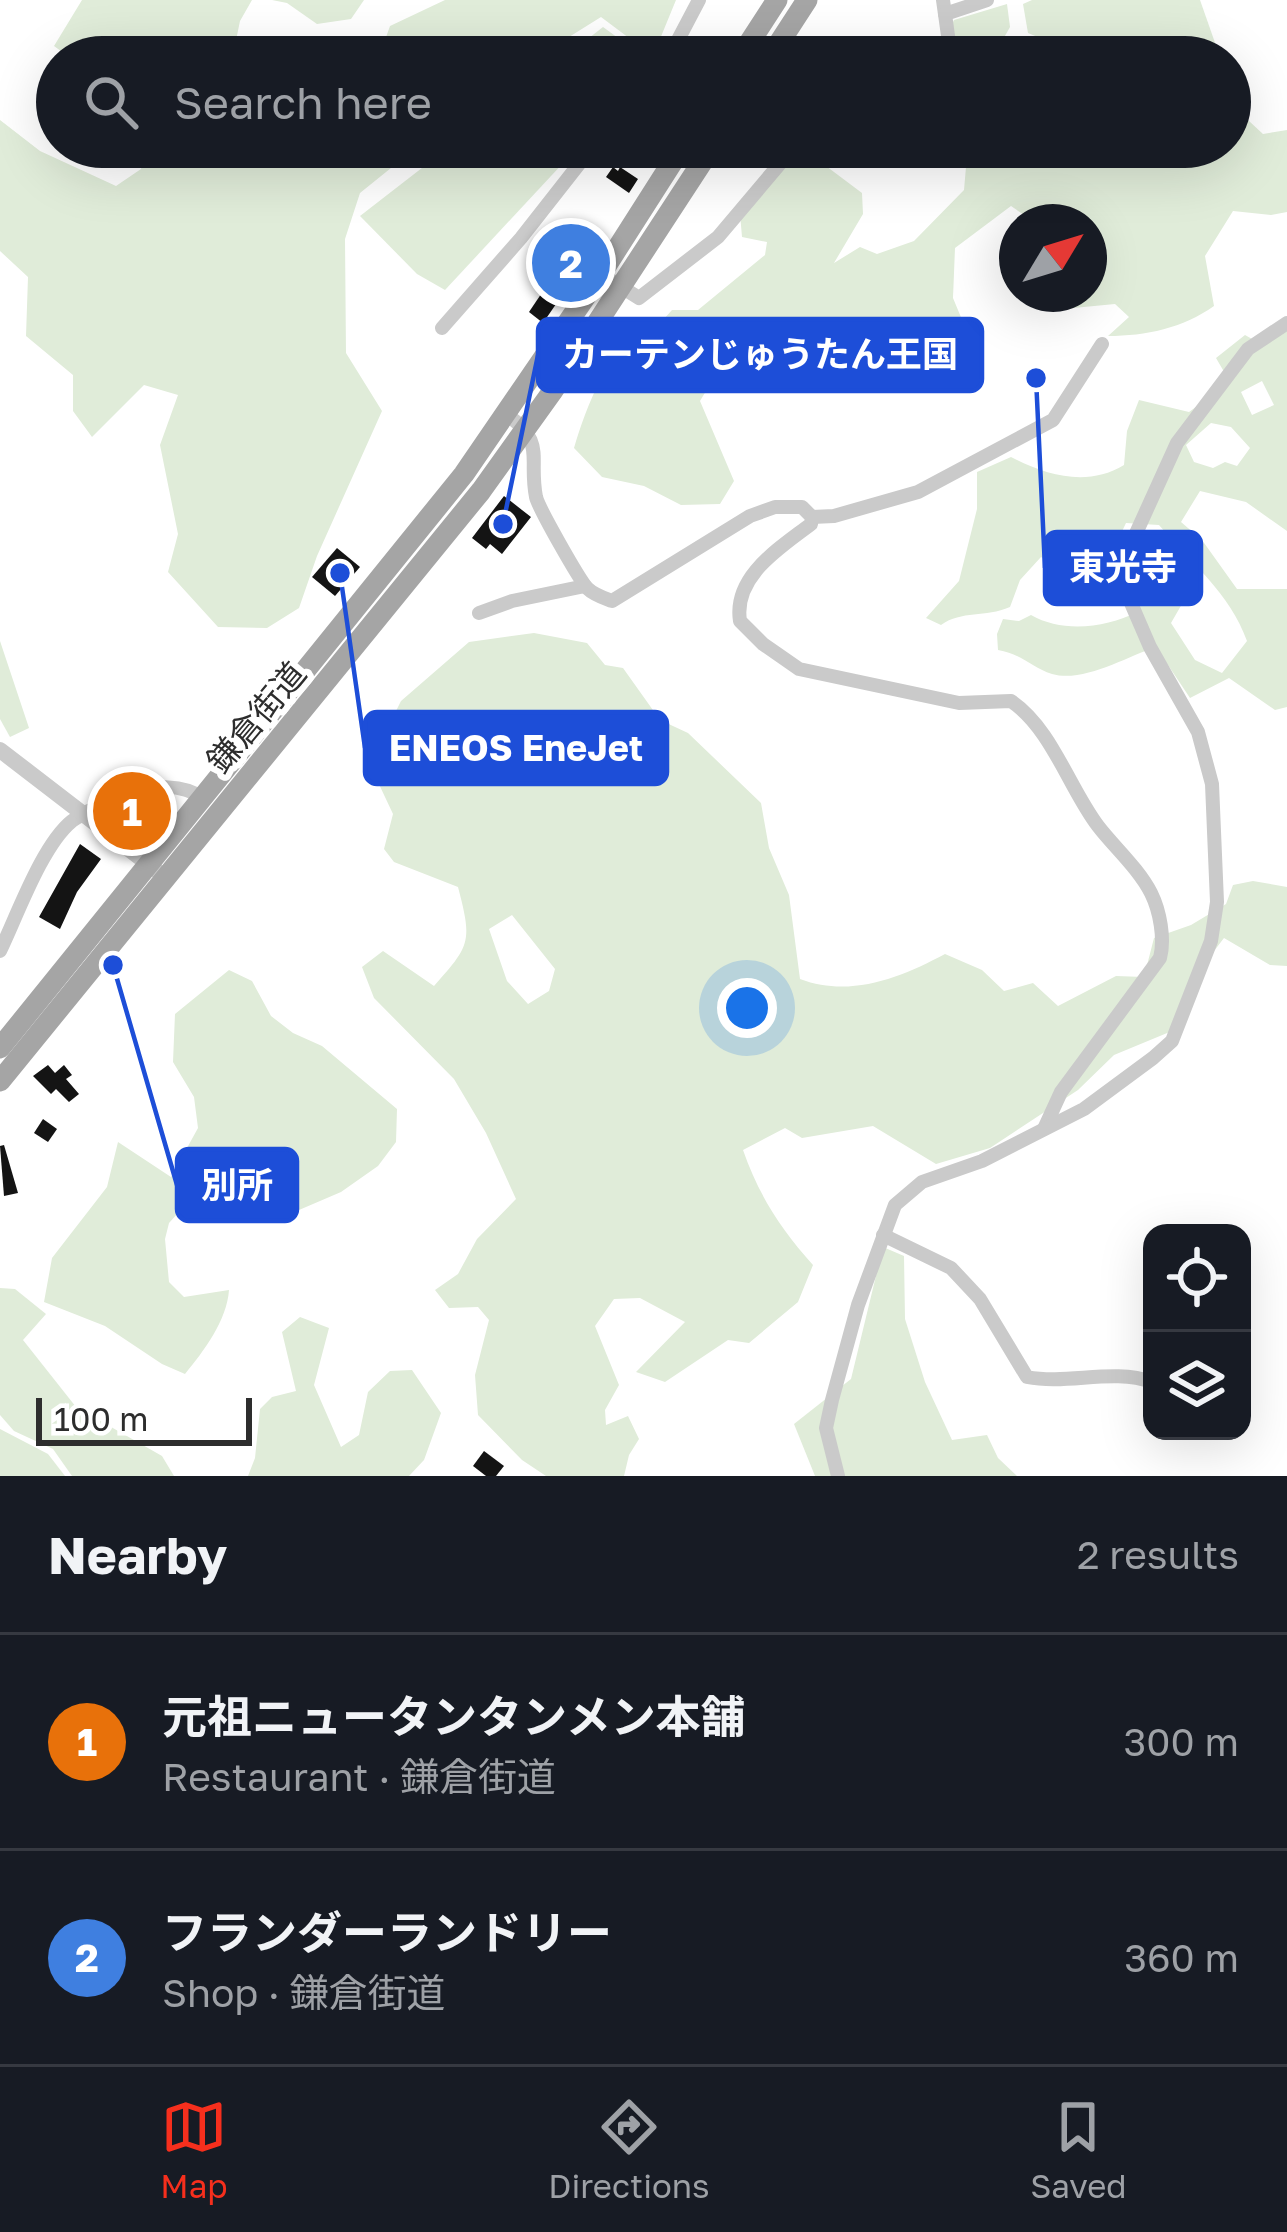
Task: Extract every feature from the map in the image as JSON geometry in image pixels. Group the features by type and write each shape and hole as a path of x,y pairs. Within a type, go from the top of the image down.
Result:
{"main road":[{"path":"754,36 777,0"},
{"path":"784,36 807,0"},
{"name":"鎌倉街道","path":"0,1082 165,878 203,798 404,553 506,414 669,168"},
{"name":"鎌倉街道","path":"0,1048 251,789 527,428 698,168"}],"street":[{"path":"680,36 699,0"},
{"path":"944,7 986,0"},
{"path":"442,328 576,168"},
{"path":"601,274 639,298 718,237 776,168"},
{"path":"838,1476 826,1428 858,1305 896,1205 922,1182 982,1161 1120,1084 1172,1041 1211,941 1217,902 1212,784 1198,732 1150,646 1118,572 1177,443 1248,349 1287,323"},
{"path":"506,414 527,428 535,451 540,510 585,586 612,601 751,516 790,505 812,517 834,516 918,492 1053,420 1102,344"},
{"path":"812,517 811,524 766,559 745,586 740,621 799,669 812,673 959,703 1011,701 1019,706 1095,822 1144,881 1154,902 1162,937 1160,958 1061,1092 1044,1129"},
{"path":"479,613 585,586"},
{"path":"0,750 165,878"},
{"path":"0,951 31,881 65,829 85,814 161,786 203,798"},
{"path":"883,1235 951,1268 980,1299 1027,1377 1045,1381 1143,1379"}],"green space":[{"path":"82,0 252,0 237,36 60,36"},
{"path":"272,0 364,0 351,19 317,24 287,3"},
{"path":"445,0 676,0 661,36 626,36 601,17 571,36 386,36 390,26"},
{"path":"1032,0 1200,0 1213,36 1035,36 1028,33 1023,4"},
{"path":"1007,4 1010,27 1005,36 946,36 954,20"},
{"path":"603,27 615,36 592,36"},
{"path":"0,120 36,148 36,168 77,168 116,186 141,168 391,168 360,193 345,239 346,353 382,411 317,556 299,608 267,628 218,627 168,572 178,534 160,445 178,395 144,385 92,437 73,411 73,375 26,336 28,277 0,251"},
{"path":"1251,123 1263,134 1287,130 1287,212 1233,211 1205,256 1214,306 1190,320 1164,329 1108,336 1129,317 1115,304 1107,305 1107,204 999,204 999,215 955,248 953,298 970,339 945,379 892,367 866,324 748,347 724,366 700,401 734,481 720,504 681,505 644,486 602,477 574,448 600,381 639,320 653,331 672,310 698,310 765,255 767,242 742,237 739,202 783,168 829,168 862,193 863,214 834,263 860,247 877,254 914,241 964,190 966,168 1251,168"},
{"path":"422,168 558,168 445,290 417,274 360,216"},
{"path":"1287,328 1287,531 1246,502 1200,491 1181,522 1202,540 1237,589 1287,589 1287,707 1275,710 1229,678 1190,698 1156,647 1091,672 1064,676 998,650 1003,619 1019,621 1031,615 1056,624 1084,626 1137,612 1124,576 1136,548 1174,578 1186,597 1171,623 1195,660 1222,673 1247,641 1240,624 1220,593 1159,525 1126,523 1103,571 1082,587 1041,557 1020,580 1010,607 957,617 941,625 926,618 959,581 977,509 977,472 1011,457 1068,476 1110,472 1124,465 1127,431 1139,400 1189,412 1230,382 1216,358 1245,335 1261,344","holes":["1262,381 1274,405 1252,415 1241,392","1211,423 1231,427 1250,448 1237,466 1225,462 1213,468 1194,462 1186,445"]},
{"path":"534,633 587,643 605,665 623,668 660,720 688,733 761,803 769,848 789,895 800,979 837,986 874,983 945,954 982,970 1004,991 1033,983 1058,1006 1116,976 1144,977 1154,938 1191,925 1226,904 1233,885 1253,881 1287,887 1287,966 1270,965 1224,938 1188,985 1172,1031 1114,1055 1078,1090 990,1148 936,1164 873,1126 802,1138 785,1128 743,1150 772,1211 813,1265 798,1302 749,1343 728,1340 665,1382 636,1372 685,1322 640,1298 614,1299 595,1326 619,1385 605,1410 606,1425 628,1416 639,1439 624,1476 546,1476 522,1460 478,1415 475,1375 489,1320 478,1307 449,1308 435,1290 458,1274 477,1239 516,1199 486,1133 454,1079 374,998 362,967 383,951 434,986 462,951 466,931 458,887 394,862 384,849 393,814 377,780 386,731 401,701 469,642","holes":["512,915 555,969 549,991 528,1004 507,981 489,929"]},
{"path":"0,641 29,728 10,737 0,719"},
{"path":"229,970 252,981 271,1016 322,1046 397,1109 396,1142 378,1166 341,1192 299,1210 266,1204 231,1157 203,1159 189,1201 169,1223 165,1239 169,1282 184,1297 229,1290 219,1324 185,1374 105,1326 44,1302 52,1258 107,1187 118,1142 171,1177 198,1128 194,1097 173,1062 175,1014"},
{"path":"883,1247 904,1256 905,1319 925,1382 952,1440 987,1435 998,1458 1017,1476 815,1476 794,1424 851,1379"},
{"path":"0,1288 15,1289 46,1314 23,1340 76,1407 162,1456 174,1476 72,1476 53,1449 14,1431 0,1415"},
{"path":"300,1317 329,1328 314,1385 341,1447 359,1435 368,1392 390,1371 412,1370 441,1413 424,1460 409,1476 248,1476 255,1458 260,1409 272,1397 296,1391 282,1332"},
{"path":"0,1429 48,1454 65,1476 0,1476"}],"building":[{"path":"612,168 622,168 638,179 629,193 606,177"},
{"path":"570,251 585,262 543,323 529,312"},
{"path":"504,496 531,517 502,554 472,538"},
{"path":"337,548 360,567 335,596 312,577"},
{"path":"144,802 149,814 124,824 119,811"},
{"path":"80,844 101,859 77,892 60,929 39,917"},
{"path":"48,1065 55,1073 64,1065 72,1075 66,1079 79,1094 69,1102 56,1089 51,1094 33,1076"},
{"path":"43,1119 57,1129 48,1142 34,1133"},
{"path":"4,1145 18,1193 4,1196 0,1146"},
{"path":"484,1451 504,1466 496,1476 486,1476 473,1466"}],"place":[{"name":"フランダーランドリー","path":"571,263"},
{"name":"東光寺","path":"1036,378"},
{"name":"カーテンじゅうたん王国","path":"503,524"},
{"name":"ENEOS EneJet","path":"340,573"},
{"name":"元祖ニュータンタンメン本舗","path":"132,811"},
{"name":"別所","path":"113,965"}]}
